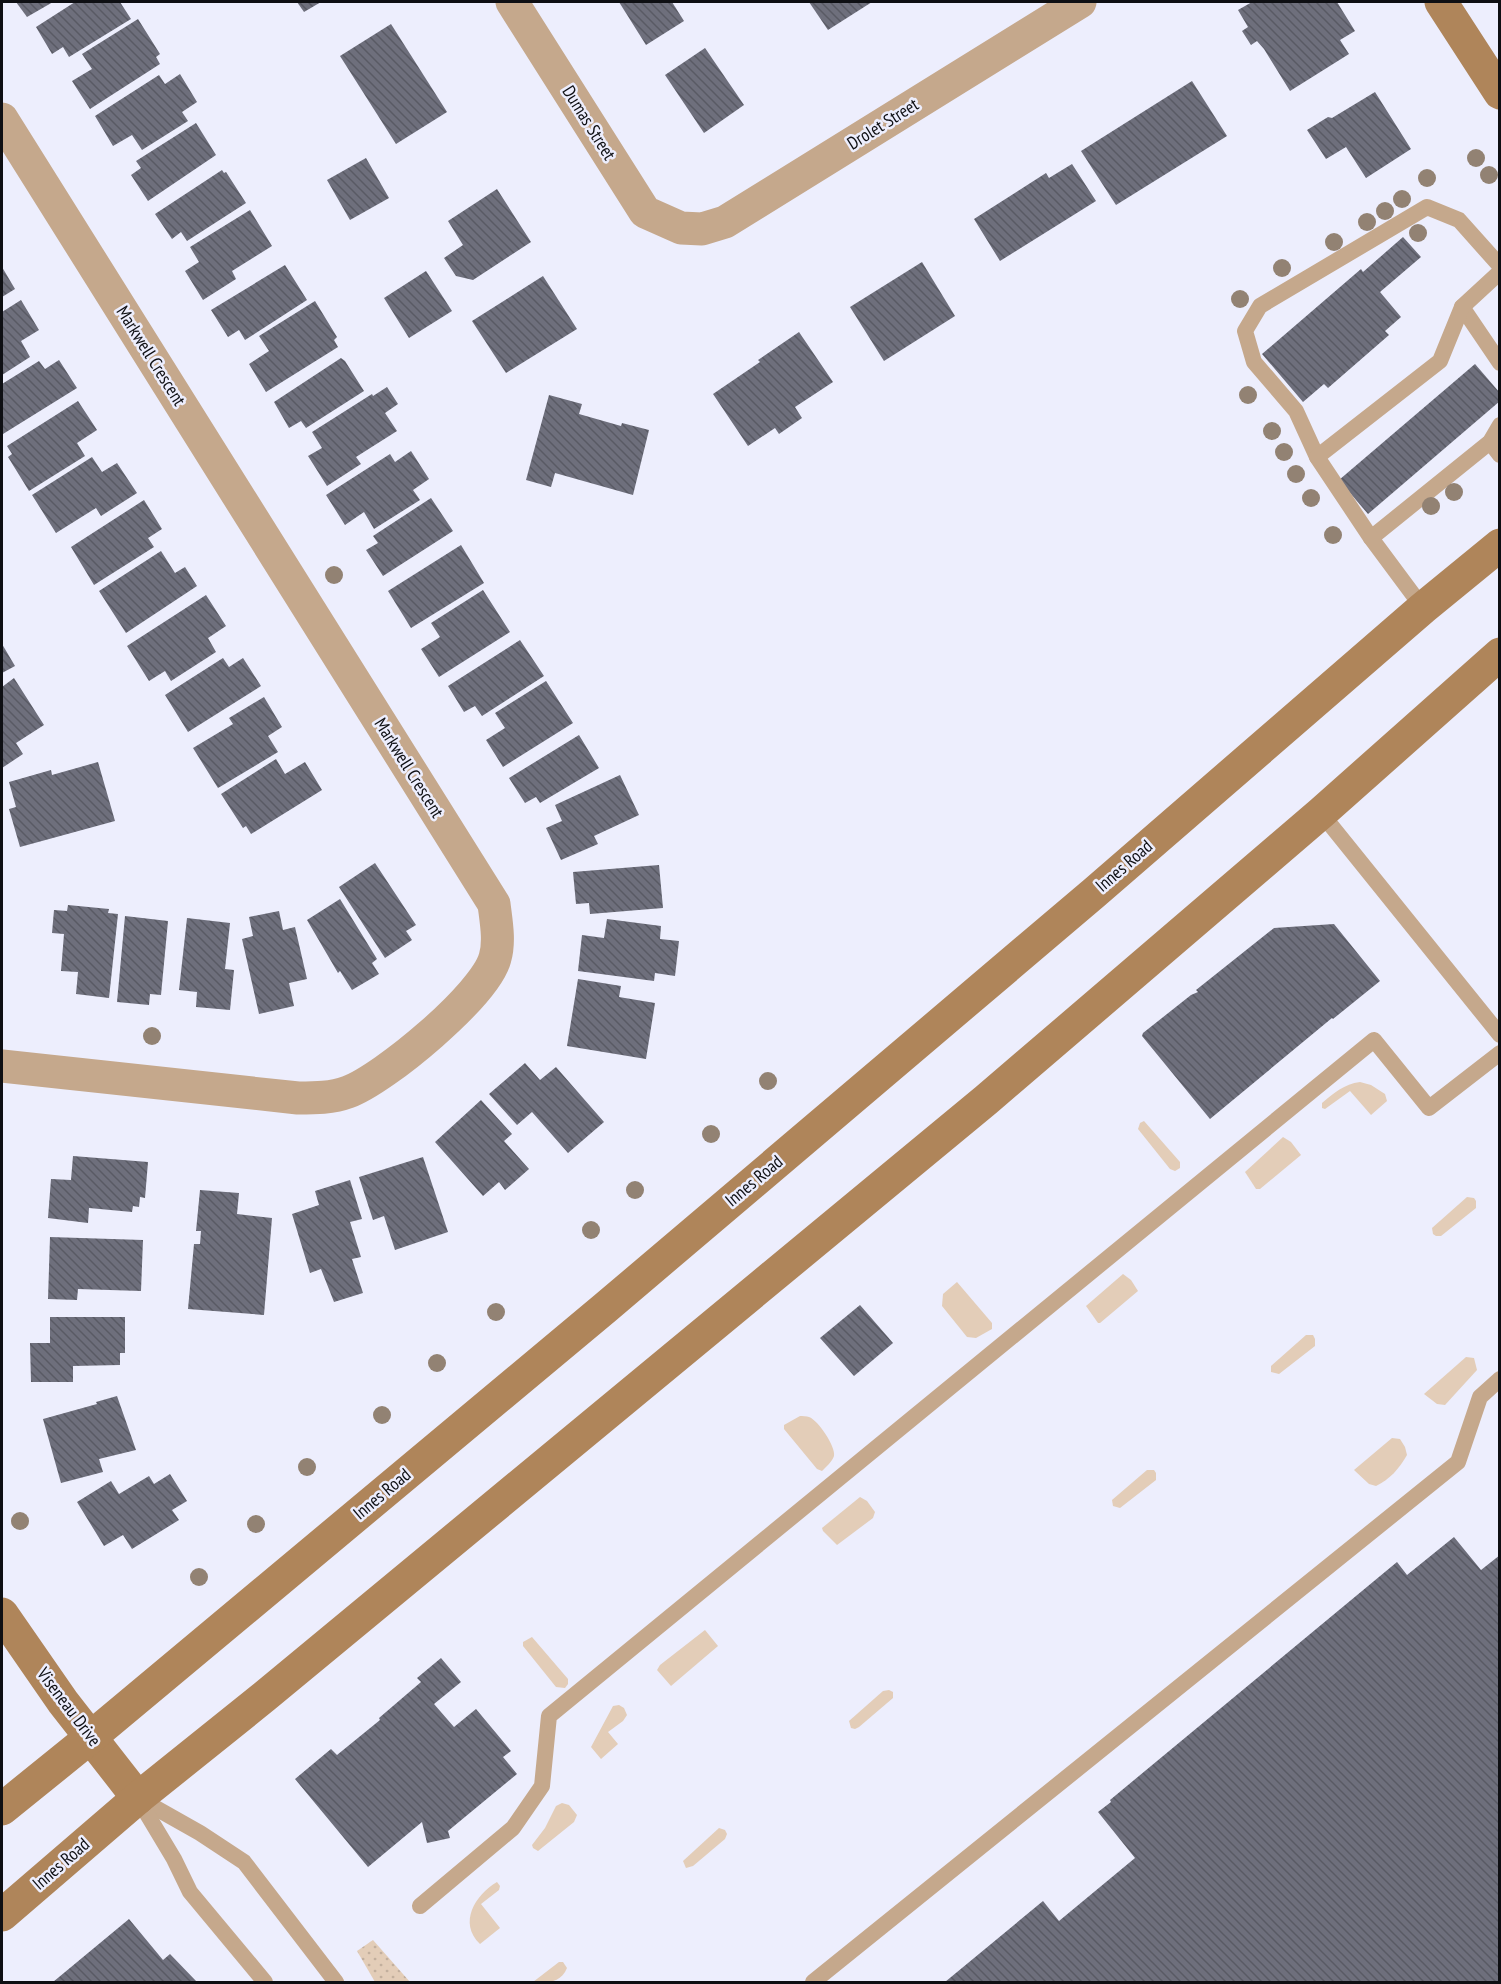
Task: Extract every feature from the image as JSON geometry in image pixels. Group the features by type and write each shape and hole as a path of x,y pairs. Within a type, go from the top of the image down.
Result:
{"main road":[{"path":"1441,2 1499,92"},
{"name":"Innes Road","path":"2,1809 605,1308 1423,608 1500,545"},
{"name":"Innes Road","path":"2,1915 138,1798 967,1115 1322,813 1500,654"},
{"name":"Viseneau Drive","path":"2,1614 63,1702 138,1798"}],"street":[{"name":"Dumas Street","path":"512,2 645,212 681,228"},
{"name":"Drolet Street","path":"681,228 702,230 725,222 1080,2"},
{"name":"Markwell Crescent","path":"2,119 495,904 498,932 495,959 471,996 391,1068 347,1092 323,1098 298,1098 2,1066"}],"lane":[{"path":"1423,608 1371,538 1317,457 1296,411 1254,362 1245,331 1260,306 1427,207 1460,220 1500,266"},
{"path":"1317,457 1440,361 1462,307 1500,272"},
{"path":"1462,307 1500,363"},
{"path":"1371,538 1495,448 1500,425"},
{"path":"1322,813 1500,1035"},
{"path":"420,1906 513,1828 542,1786 549,1716 1374,1040 1429,1108 1500,1053"},
{"path":"813,1983 1458,1462 1480,1397 1500,1379"},
{"path":"138,1798 174,1859 190,1892 264,1983"},
{"path":"138,1798 200,1833 244,1862 336,1983"}],"shaded area":[{"path":"1360,1082 1371,1085 1385,1094 1387,1101 1371,1115 1350,1091 1325,1109 1322,1108 1322,1103 1335,1092"},
{"path":"1144,1121 1180,1162 1180,1168 1175,1171 1170,1169 1138,1129 1140,1123"},
{"path":"1283,1137 1291,1142 1301,1155 1260,1189 1256,1189 1245,1172"},
{"path":"1467,1197 1474,1198 1476,1208 1441,1236 1433,1234 1432,1228"},
{"path":"1123,1274 1131,1280 1138,1291 1098,1323 1086,1306"},
{"path":"957,1282 992,1323 992,1329 976,1338 967,1337 942,1306 943,1294"},
{"path":"1306,1335 1313,1335 1315,1346 1279,1374 1271,1372 1271,1366"},
{"path":"1466,1357 1474,1358 1477,1370 1445,1405 1437,1404 1424,1394"},
{"path":"800,1416 809,1417 817,1423 826,1434 834,1452 834,1456 822,1471 817,1469 784,1429 784,1425"},
{"path":"1392,1438 1400,1439 1407,1455 1386,1480 1376,1486 1369,1484 1354,1470"},
{"path":"1147,1470 1154,1470 1156,1480 1120,1508 1113,1506 1112,1500"},
{"path":"860,1497 867,1501 875,1512 873,1518 837,1545 822,1528"},
{"path":"705,1630 718,1646 671,1686 657,1670 660,1665"},
{"path":"532,1637 568,1679 565,1688 556,1687 523,1646 523,1642"},
{"path":"883,1691 893,1692 893,1698 859,1727 851,1728 849,1721"},
{"path":"619,1705 624,1708 627,1715 623,1721 608,1732 618,1744 601,1759 591,1747 613,1706"},
{"path":"562,1803 569,1805 577,1815 574,1822 538,1851 532,1845 545,1828 556,1806"},
{"path":"719,1828 725,1830 727,1834 725,1839 693,1866 686,1868 683,1861"},
{"path":"497,1882 500,1886 499,1890 481,1904 500,1928 480,1944 470,1927 472,1910 482,1894"},
{"path":"373,1940 410,1982 375,1982 357,1951"},
{"path":"559,1962 563,1962 567,1968 561,1977 548,1982 533,1982"}],"building":[{"path":"16,2 53,2 27,17"},
{"path":"75,2 120,2 131,19 69,57 63,47 52,54 36,27"},
{"path":"297,2 321,2 304,12"},
{"path":"619,2 672,2 684,21 646,45"},
{"path":"809,2 872,2 828,30"},
{"path":"1252,2 1337,2 1355,31 1340,40 1349,54 1290,91 1264,49 1257,41 1251,45 1242,31 1248,27 1238,10"},
{"path":"138,19 160,54 156,57 160,64 90,109 72,81 92,69 82,54"},
{"path":"391,24 447,112 396,144 340,56"},
{"path":"705,48 744,105 704,133 665,75"},
{"path":"180,74 197,102 182,112 188,121 142,150 132,135 113,146 95,116 159,75 165,84"},
{"path":"1192,81 1227,136 1116,205 1081,151"},
{"path":"1375,92 1411,149 1366,178 1346,147 1326,159 1307,130"},
{"path":"196,123 216,155 148,201 131,175 141,168 136,161"},
{"path":"366,158 389,198 350,220 327,180"},
{"path":"1072,164 1096,201 1000,261 974,219 1046,173 1049,178"},
{"path":"222,170 226,172 246,203 187,241 181,232 172,239 155,214"},
{"path":"497,189 531,242 473,280 456,276 444,258 463,245 448,221"},
{"path":"250,210 272,246 232,271 236,279 203,300 185,271 199,262 190,247"},
{"path":"1403,237 1421,257 1380,292 1401,317 1385,331 1389,335 1328,388 1324,384 1303,402 1262,354 1361,269 1363,272"},
{"path":"922,262 955,316 884,361 850,307"},
{"path":"285,265 307,300 245,340 239,330 228,337 211,310"},
{"path":"2,267 15,289 2,297"},
{"path":"426,271 452,311 409,338 384,298"},
{"path":"543,276 577,329 506,373 472,321"},
{"path":"21,300 39,330 21,341 30,357 2,375 2,312"},
{"path":"315,301 337,337 334,340 338,347 266,392 249,364 269,351 259,336"},
{"path":"799,332 833,382 795,407 802,418 779,434 775,428 748,446 713,394"},
{"path":"341,358 364,391 306,428 301,421 289,428 274,402"},
{"path":"59,360 77,388 3,434 2,384 39,361 45,369"},
{"path":"1475,364 1500,393 1500,401 1368,514 1339,480"},
{"path":"387,387 398,404 385,413 397,431 356,457 361,464 327,486 308,456 322,448 312,432"},
{"path":"549,395 582,404 579,414 621,426 622,423 649,430 633,495 555,473 551,487 526,480"},
{"path":"78,401 97,430 77,443 85,456 29,491 8,457 12,454 7,446"},
{"path":"411,451 429,479 413,490 420,500 374,529 364,512 345,525 326,495 390,454 395,462"},
{"path":"92,457 102,472 117,463 137,493 101,516 96,508 56,533 32,495"},
{"path":"431,498 453,531 383,576 366,550 378,543 373,536"},
{"path":"144,500 162,529 148,538 154,547 94,585 71,547"},
{"path":"461,545 484,583 411,628 388,591"},
{"path":"161,551 175,573 185,567 197,586 126,633 99,591"},
{"path":"483,590 510,632 439,677 421,649 440,637 431,623"},
{"path":"206,595 226,626 208,638 216,652 171,681 165,671 149,681 127,646"},
{"path":"520,640 544,676 482,716 475,706 464,712 448,686"},
{"path":"2,644 15,666 2,673"},
{"path":"223,658 229,667 243,658 261,686 188,732 165,695"},
{"path":"14,678 44,725 16,743 23,754 2,768 2,687"},
{"path":"546,681 573,723 503,767 486,740 505,728 495,713"},
{"path":"264,697 282,727 268,736 278,752 218,788 193,748 233,724 229,718"},
{"path":"579,735 599,768 540,803 536,797 525,803 509,778"},
{"path":"276,759 285,774 305,762 322,790 251,834 246,826 243,828 221,794"},
{"path":"98,762 115,821 20,847 9,809 16,807 9,782 51,770 52,775"},
{"path":"620,775 639,815 594,836 598,844 561,860 546,828 562,821 555,805"},
{"path":"375,863 416,925 406,931 412,940 385,958 339,887"},
{"path":"659,865 663,908 590,914 589,903 576,904 573,872"},
{"path":"340,899 377,959 372,963 379,974 352,990 340,971 338,973 307,920"},
{"path":"68,905 109,909 108,913 118,914 109,998 76,994 78,972 61,971 64,934 52,933 54,910 67,911"},
{"path":"279,911 283,930 295,927 307,979 289,983 294,1006 259,1014 242,939 253,936 249,917"},
{"path":"125,916 168,921 161,995 150,994 149,1005 117,1002"},
{"path":"187,918 230,923 225,969 234,970 230,1010 196,1007 197,992 179,990"},
{"path":"607,919 661,926 660,939 679,941 675,976 655,973 654,981 578,971 582,935 604,938"},
{"path":"1334,924 1380,981 1210,1119 1142,1036 1143,1033 1198,992 1196,990 1274,928"},
{"path":"578,979 621,986 619,997 655,1003 646,1059 567,1046"},
{"path":"525,1063 540,1080 556,1067 604,1122 568,1153 532,1112 517,1125 489,1094"},
{"path":"481,1100 512,1134 504,1141 529,1169 505,1190 499,1182 483,1196 435,1142"},
{"path":"73,1156 148,1162 145,1198 140,1197 139,1207 133,1206 132,1212 89,1208 88,1223 48,1218 51,1179 71,1180"},
{"path":"423,1157 448,1232 395,1250 384,1216 373,1220 359,1177"},
{"path":"350,1180 362,1219 350,1222 361,1257 352,1259 363,1293 334,1302 321,1269 310,1273 292,1214 319,1205 315,1191"},
{"path":"200,1190 239,1193 237,1214 272,1218 264,1315 188,1309 194,1244 200,1244 201,1231 196,1231"},
{"path":"50,1237 143,1240 141,1291 78,1289 77,1300 48,1299"},
{"path":"860,1305 893,1343 854,1376 820,1338"},
{"path":"50,1317 125,1317 125,1353 120,1353 120,1365 73,1366 73,1382 31,1382 30,1343 50,1343"},
{"path":"117,1396 136,1450 99,1459 103,1472 61,1483 43,1419"},
{"path":"170,1474 187,1501 172,1510 179,1520 132,1549 123,1535 104,1546 77,1502 111,1481 119,1494 149,1476 154,1484"},
{"path":"1454,1537 1481,1570 1500,1555 1500,1982 945,1982 1043,1901 1059,1921 1135,1858 1098,1812 1397,1562 1407,1575"},
{"path":"441,1658 461,1682 434,1704 454,1727 476,1709 511,1751 503,1757 517,1774 448,1831 450,1838 427,1843 422,1822 368,1867 295,1779 331,1749 337,1755 380,1720 379,1718 421,1682 417,1678"},
{"path":"129,1919 163,1960 170,1954 197,1982 53,1982"}]}
